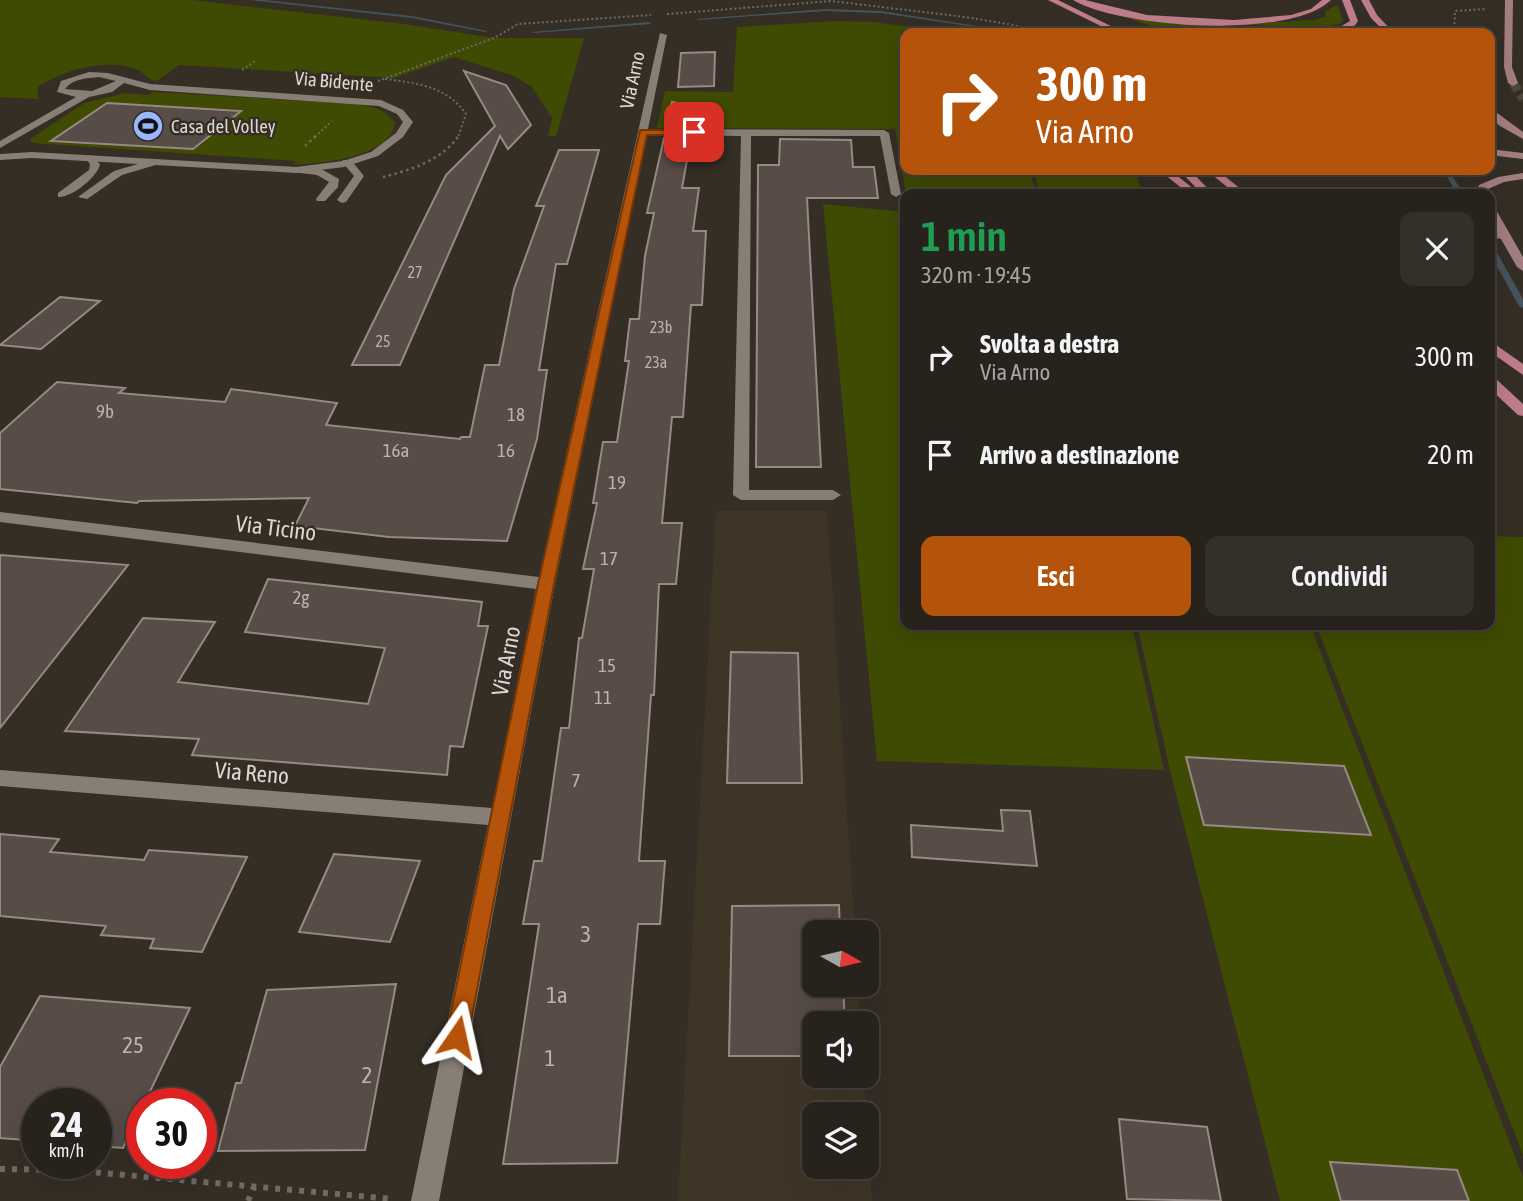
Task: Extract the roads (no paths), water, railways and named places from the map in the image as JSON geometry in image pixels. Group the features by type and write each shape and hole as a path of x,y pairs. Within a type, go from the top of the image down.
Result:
{"main road":[{"path":"1046,0 1085,26"},
{"path":"1052,0 1111,28"},
{"path":"1075,0 1143,17 1259,22 1304,16 1317,10 1327,0"},
{"path":"1075,0 1112,19 1134,26"},
{"path":"1345,28 1354,21 1346,0"},
{"path":"1365,0 1374,16 1385,28"},
{"path":"1509,0 1508,67 1513,83"},
{"path":"1495,116 1523,136"},
{"path":"1495,153 1523,156"},
{"path":"1170,175 1189,189"},
{"path":"1189,175 1203,189"},
{"path":"1217,175 1236,189"},
{"path":"1483,189 1501,178 1523,176"},
{"path":"1495,218 1523,267"},
{"path":"1495,349 1523,371"},
{"path":"1495,386 1523,412"}],"street":[{"name":"Via Arno","path":"425,1201 546,584 663,35"},
{"name":"Via Bidente","path":"0,137 53,105 64,92 60,87 79,77 109,74 121,81 150,87 356,99 381,103 400,112 408,122 402,135 387,148 347,162 296,170 32,155 0,157"},
{"path":"0,145 62,107 91,93 113,87 121,81"},
{"path":"64,92 91,93"},
{"name":"Via Arno","path":"643,132 884,133 896,194"},
{"path":"746,132 741,495 832,495"},
{"path":"62,195 94,171 95,163 90,158"},
{"path":"83,197 118,173 155,162"},
{"path":"342,200 359,176 355,168 347,162"},
{"path":"296,170 319,172 335,181 333,187 321,199"},
{"path":"1495,235 1505,236"},
{"name":"Via Ticino","path":"0,517 546,584"},
{"name":"Via Reno","path":"0,778 499,817"}],"waterway":[{"path":"251,0 412,17 485,31"},
{"path":"698,19 825,10 881,12 975,26"},
{"path":"534,32 649,23"},
{"path":"1449,175 1457,189"},
{"path":"1495,256 1523,306"}],"tunnel":[{"path":"1513,83 1523,99"}],"place":[{"name":"Casa del Volley","path":"148,126"}]}
